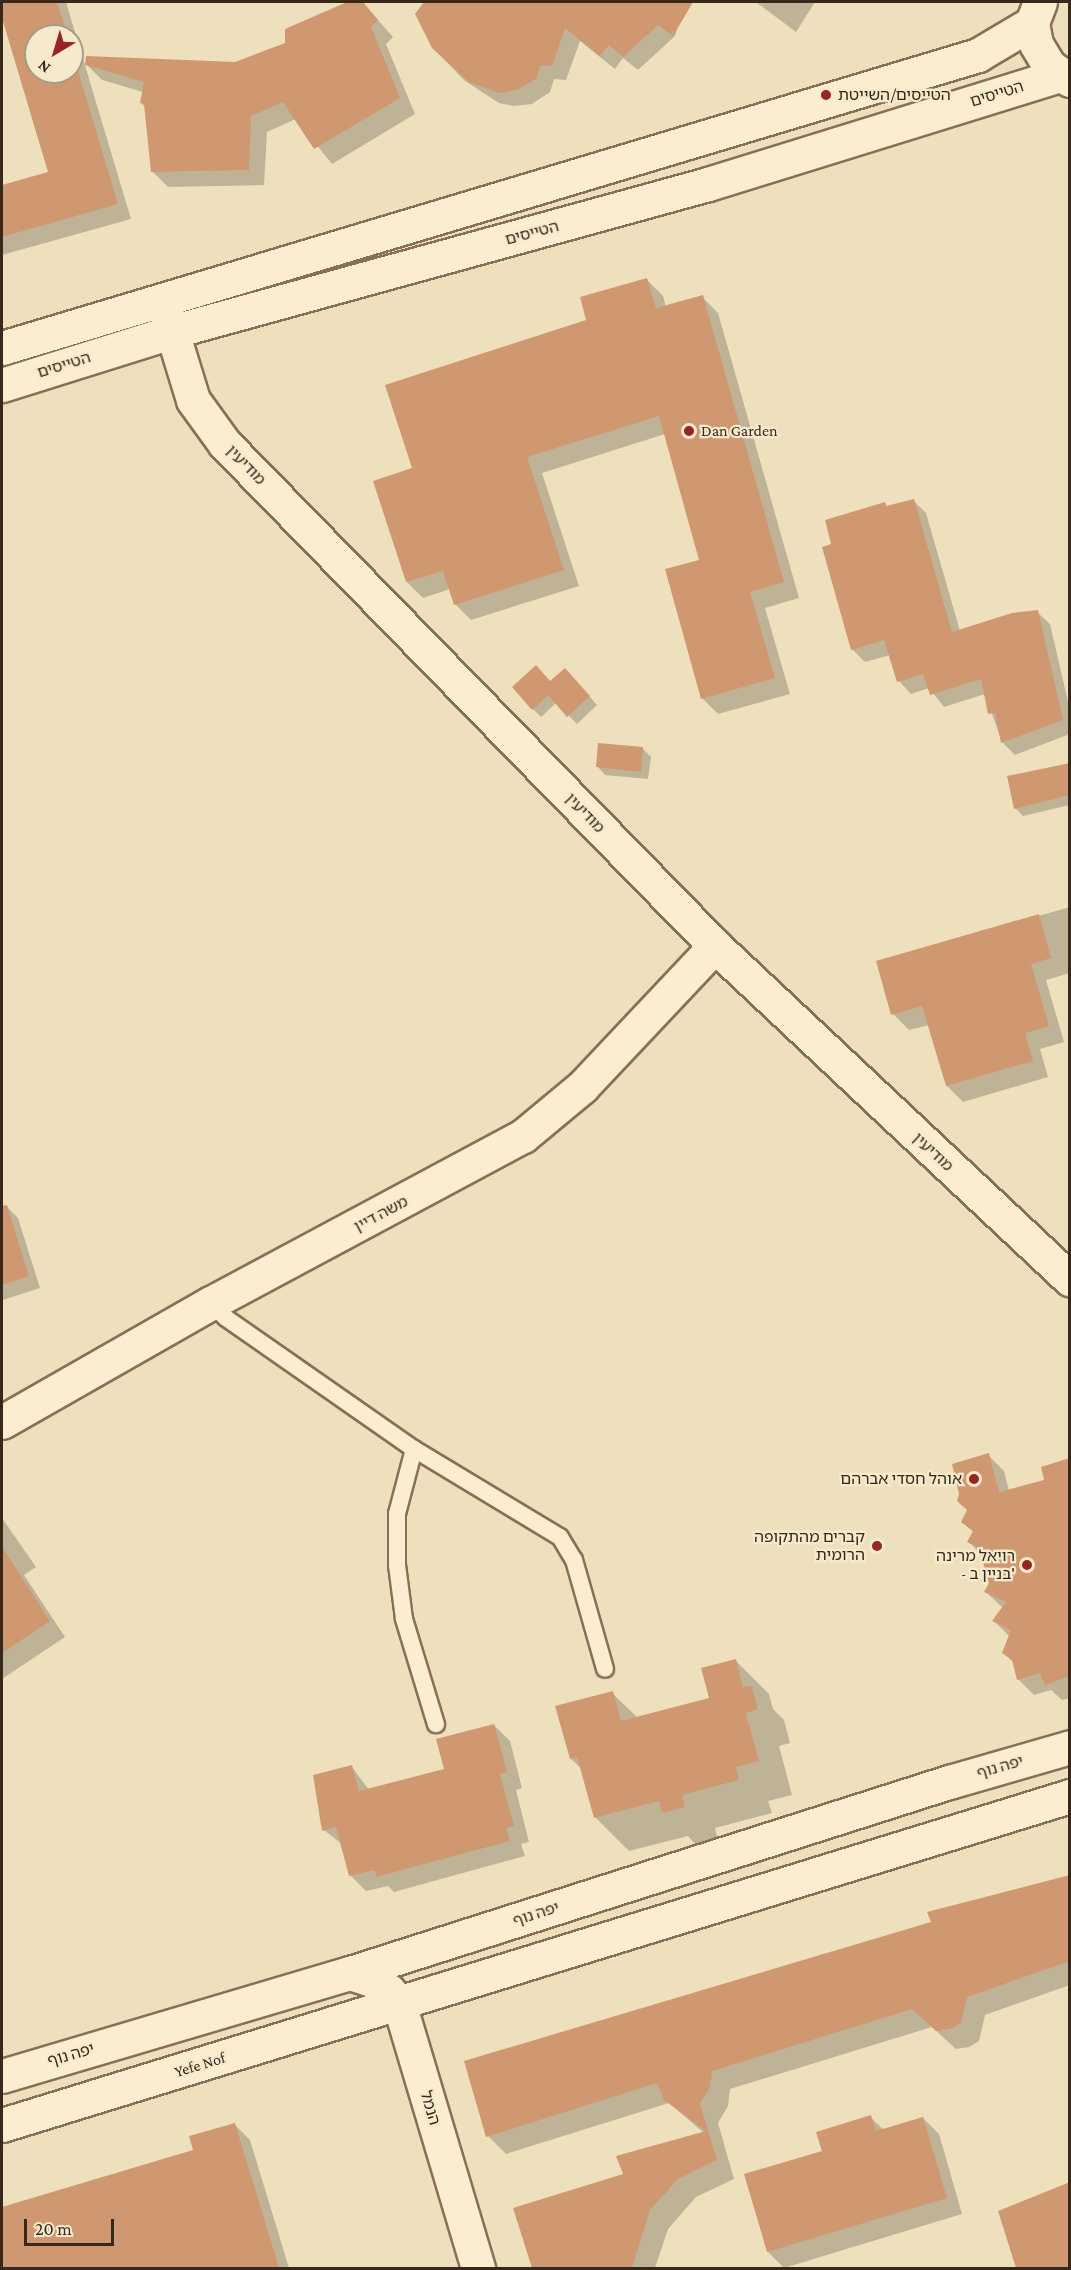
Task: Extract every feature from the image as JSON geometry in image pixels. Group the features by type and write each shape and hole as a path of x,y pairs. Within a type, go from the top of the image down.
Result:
{"street":[{"path":"1036,12 1041,55 1065,77"},
{"name":"הטייסים","path":"2,385 168,316 978,55 1036,12"},
{"name":"הטייסים","path":"2,348 168,316 708,184 1065,77"},
{"name":"מודיעין","path":"168,316 193,400 225,444 715,946 1070,1279"},
{"name":"משה דיין","path":"2,1422 211,1304 523,1136 582,1087 715,946"},
{"name":"יפה נוף","path":"2,2076 350,1973 1070,1747"},
{"path":"350,1973 374,1981 389,1990 399,2003 1070,1796"},
{"name":"Yefe Nof","path":"2,2125 399,2003"},
{"name":"הנמל","path":"399,2003 478,2268"}],"lane":[{"path":"211,1304 226,1318 414,1449 560,1537 574,1560 605,1669"},
{"path":"414,1449 397,1514 397,1565 404,1619 436,1724"}],"building":[{"path":"2,2 57,2 64,24 24,24 24,84 82,84 118,204 2,237 2,185 48,172 2,18"},
{"path":"347,2 363,2 378,20 371,27 400,98 314,149 283,102 251,116 249,170 151,172 144,104 140,103 144,82 85,65 86,56 235,62 285,43 285,29"},
{"path":"424,2 693,2 673,36 658,25 623,57 609,45 600,56 565,28 552,66 540,66 537,78 517,90 499,93 469,82 432,48 415,14"},
{"path":"647,278 656,308 703,295 784,582 750,592 775,678 701,699 665,569 699,560 659,416 527,457 564,570 454,605 443,571 406,582 373,481 412,468 385,385 586,320 580,297"},
{"path":"914,499 952,632 1012,613 1038,610 1063,720 1001,743 995,713 988,714 981,679 930,695 923,674 897,682 884,640 851,650 822,547 831,544 825,520 885,502 886,506"},
{"path":"536,665 550,681 565,668 590,696 567,717 548,695 532,710 512,687"},
{"path":"598,743 643,747 641,772 596,767"},
{"path":"1070,763 1070,795 1014,809 1007,776"},
{"path":"1039,914 1051,958 1031,964 1049,1026 1025,1033 1033,1061 946,1086 922,1006 891,1015 876,961"},
{"path":"7,1205 29,1276 2,1285 2,1206"},
{"name":"רויאל מרינה - בניין ב'","path":"989,1453 999,1492 1044,1480 1041,1467 1070,1458 1070,1676 1045,1685 1040,1673 1017,1680 1012,1660 1002,1653 1011,1630 992,1621 1006,1602 984,1592 989,1583 979,1548 967,1542 973,1531 961,1522 967,1510 957,1501 959,1494 952,1464"},
{"path":"2,1547 50,1621 2,1653"},
{"path":"736,1659 743,1687 751,1685 758,1709 746,1713 759,1761 736,1767 739,1780 682,1795 685,1807 662,1813 659,1801 594,1818 577,1757 570,1759 555,1706 613,1691 621,1721 709,1698 701,1668"},
{"path":"494,1724 507,1772 500,1774 514,1826 506,1828 510,1841 376,1877 375,1870 349,1876 336,1827 322,1831 313,1775 352,1765 359,1791 444,1769 436,1739"},
{"path":"1070,1875 1070,1961 967,1997 961,2023 950,2029 936,2031 912,2009 712,2071 710,2087 700,2104 717,2160 678,2179 650,2210 632,2268 532,2268 513,2208 623,2174 616,2156 706,2131 664,2100 657,2083 486,2137 464,2061 931,1922 927,1912"},
{"path":"871,2115 876,2131 923,2117 947,2198 767,2252 744,2174 822,2151 816,2132"},
{"path":"235,2123 279,2268 2,2268 2,2207 193,2150 189,2136"},
{"path":"1070,2182 1070,2268 1016,2268 998,2211"}],"place":[{"name":"הטייסים/השייטת","path":"826,95"},
{"name":"Dan Garden","path":"689,431"},
{"name":"אוהל חסדי אברהם","path":"974,1479"},
{"name":"קברים מהתקופה הרומית","path":"877,1546"},
{"name":"רויאל מרינה - בניין ב'","path":"1027,1565"}]}
